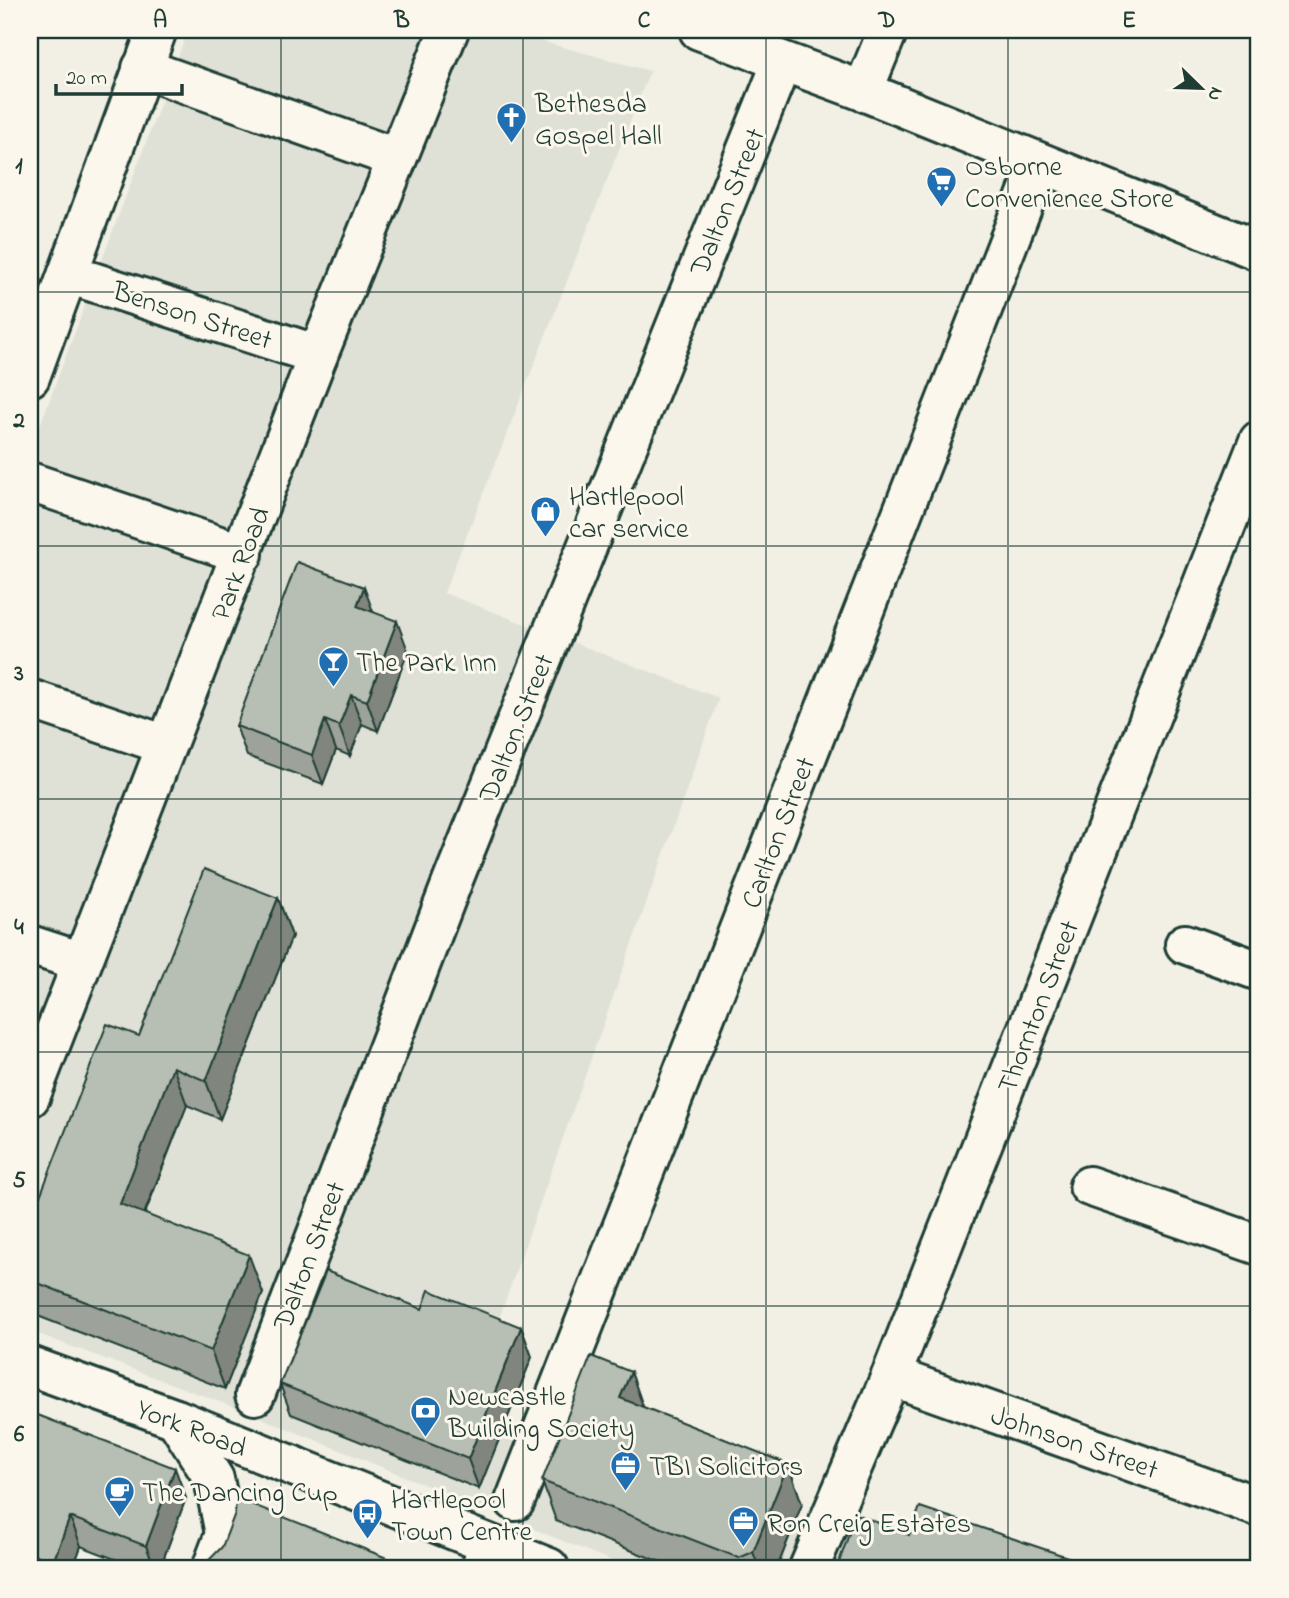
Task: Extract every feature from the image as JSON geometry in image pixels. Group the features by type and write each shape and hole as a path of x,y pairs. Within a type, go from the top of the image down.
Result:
{"street":[{"path":"30,377 157,30"},
{"name":"Park Road","path":"30,1097 318,355 449,30"},
{"path":"699,30 863,91 1259,251"},
{"path":"863,91 888,30"},
{"name":"Dalton Street","path":"254,1395 453,880 782,62"},
{"path":"142,68 396,158"},
{"name":"Carlton Street","path":"515,1501 1039,164"},
{"name":"Benson Street","path":"68,274 318,355"},
{"name":"Thornton Street","path":"809,1568 891,1376 1259,440"},
{"path":"30,482 243,554"},
{"path":"30,699 166,745"},
{"path":"1185,944 1259,971"},
{"path":"30,945 82,962"},
{"path":"1089,1186 1259,1245"},
{"name":"York Road","path":"30,1366 176,1419 483,1555 548,1568"},
{"name":"Johnson Street","path":"891,1376 1259,1507"},
{"path":"176,1419 214,1479 225,1534 212,1568"}],"shaded area":[{"path":"188,30 501,30 650,71 444,593 719,698 466,1412 915,1568 629,1568 244,1411 30,1331 30,452"}],"building":[{"name":"The Park Inn","path":"297,562 364,587 357,606 397,621 367,701 351,695 339,726 325,720 312,755 236,726"},
{"path":"204,869 278,898 206,1081 173,1067 120,1204 249,1255 211,1351 30,1280 30,1222 107,1024 139,1036"},
{"path":"326,1271 422,1309 429,1290 521,1327 468,1459 280,1384"},
{"path":"591,1356 631,1372 620,1398 788,1464 753,1552 739,1558 542,1481"},
{"path":"30,1412 175,1468 146,1546 70,1517 53,1562 30,1553"},
{"path":"236,1498 412,1568 205,1568 222,1547 235,1513"},
{"path":"920,1507 1100,1568 837,1568 856,1514 909,1535"}],"place":[{"name":"Bethesda Gospel Hall","path":"512,145"},
{"name":"Osborne Convenience Store","path":"942,208"},
{"name":"Hartlepool car service","path":"546,538"},
{"name":"The Park Inn","path":"333,688"},
{"name":"Newcastle Building Society","path":"425,1438"},
{"name":"TBI Solicitors","path":"626,1492"},
{"name":"The Dancing Cup","path":"119,1518"},
{"name":"Hartlepool Town Centre","path":"368,1541"},
{"name":"Ron Creig Estates","path":"744,1549"}]}
